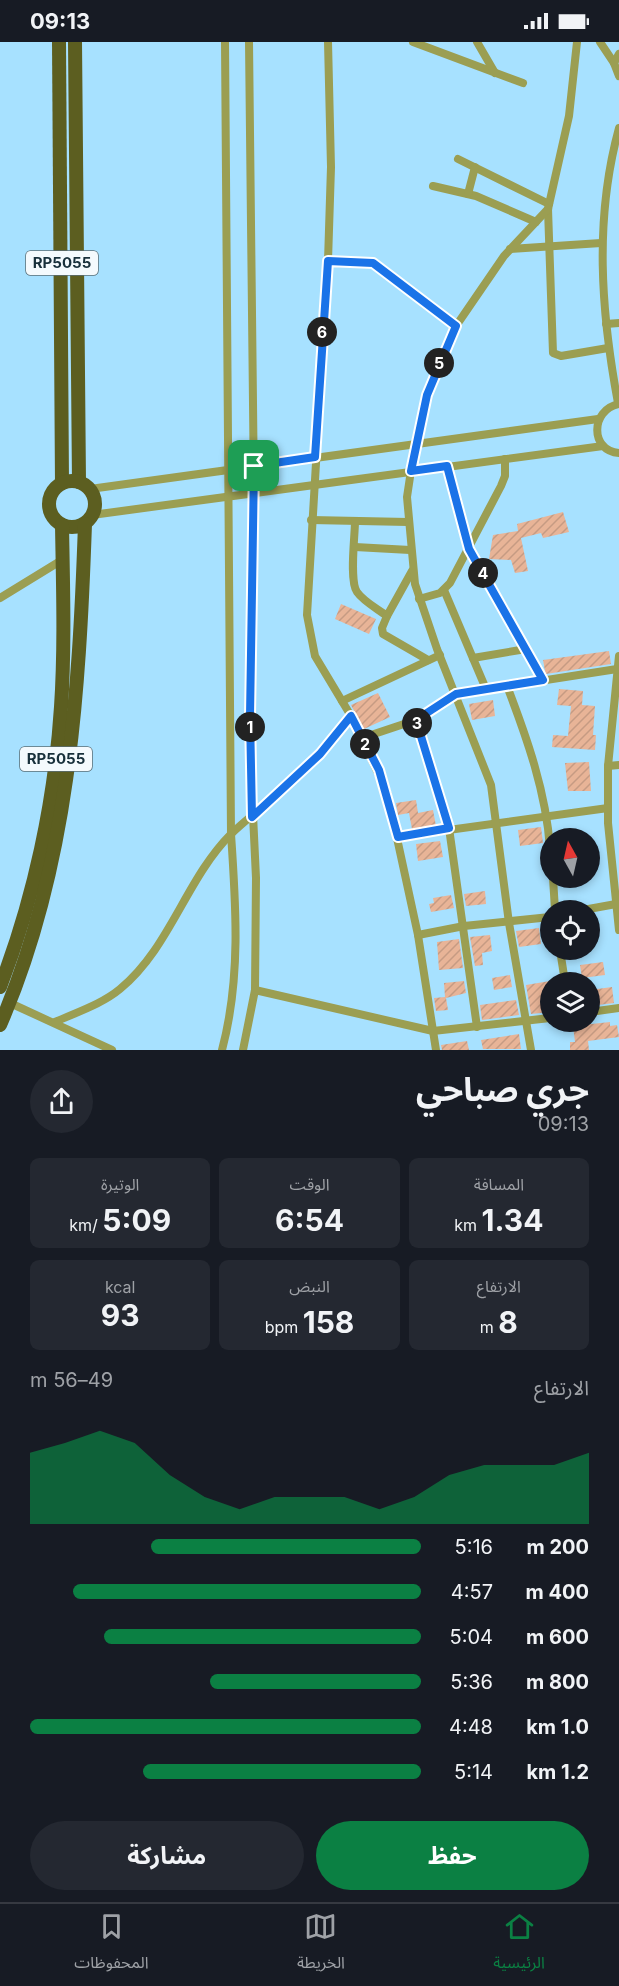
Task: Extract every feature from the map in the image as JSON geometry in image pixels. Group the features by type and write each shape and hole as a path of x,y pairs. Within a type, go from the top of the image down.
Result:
{"highway":[{"name":"RP5055","path":"0,987 30,892 56,759 63,669 62,525 52,517 48,504 52,492 62,483 59,42"},
{"name":"RP5055","path":"0,1025 10,1002 45,893 67,787 74,736 88,520 95,502 84,486 75,42"},
{"path":"62,483 84,486"},
{"path":"62,525 77,527 88,520"},
{"path":"0,964 19,932"}],"street":[{"path":"222,1050 235,974 236,904 231,834 225,42"},
{"path":"243,1050 255,990 256,878 252,817 250,704 254,466 249,42"},
{"path":"328,42 331,167 328,261 306,601 309,632 315,656 351,716 387,792 418,935 436,1050"},
{"path":"413,42 523,83"},
{"path":"477,42 495,73"},
{"path":"577,42 569,116 549,206 553,353 561,356 608,348"},
{"path":"600,42 619,52 614,63"},
{"path":"600,42 614,63 619,76"},
{"path":"603,446 597,433 598,419 603,411 618,403 615,365 608,348 601,243 608,178 619,128"},
{"path":"458,159 549,206"},
{"path":"468,194 475,167"},
{"path":"433,186 468,194 536,222"},
{"path":"531,1050 509,923 487,770 419,599 412,571 407,497 415,444 430,383 456,326 510,249 549,206"},
{"path":"510,249 601,243"},
{"path":"328,261 373,263 456,326"},
{"path":"606,324 619,323"},
{"path":"84,486 254,466 598,419"},
{"path":"88,520 230,495 313,486 603,446 619,453"},
{"path":"419,599 444,590 469,549 504,480 505,459"},
{"path":"447,466 469,549 543,680"},
{"path":"311,520 408,522"},
{"path":"355,520 353,581 356,591 387,616"},
{"path":"355,547 410,550"},
{"path":"0,598 62,560"},
{"path":"412,571 387,616 382,628 383,634 428,660"},
{"path":"444,590 486,689"},
{"path":"473,658 526,649"},
{"path":"342,700 440,655"},
{"path":"619,656 608,766 608,808 619,930"},
{"path":"362,738 416,720 456,694 617,669"},
{"path":"507,686 548,814 549,828"},
{"path":"55,1022 108,998 133,978 173,922 203,868 231,834 320,754 351,716"},
{"path":"416,720 449,828 477,1027"},
{"path":"608,766 619,765"},
{"path":"398,837 496,821 608,808"},
{"path":"600,907 616,904"},
{"path":"418,935 464,926 540,918"},
{"path":"255,990 433,1031 540,1020"},
{"path":"10,1002 112,1050"},
{"path":"600,1011 619,1008"}],"building":[{"path":"563,512 569,532 543,538 541,533 521,538 528,571 515,573 511,560 489,559 493,535 518,531 517,524"},
{"path":"341,604 376,619 369,634 335,619"},
{"path":"609,651 611,664 546,674 543,660"},
{"path":"559,689 583,691 582,705 595,706 593,735 596,735 595,750 552,747 553,735 568,736 571,706 557,705"},
{"path":"378,693 390,717 364,729 351,705"},
{"path":"493,700 495,716 472,720 469,704"},
{"path":"589,762 591,791 568,791 565,763"},
{"path":"416,800 418,813 433,810 436,826 412,829 409,813 398,815 396,803"},
{"path":"541,827 540,843 520,846 518,830"},
{"path":"440,841 443,857 418,861 416,844"},
{"path":"485,891 486,904 466,906 464,894"},
{"path":"451,895 454,908 431,912 429,904 434,903 433,898"},
{"path":"539,928 540,944 519,947 516,931"},
{"path":"490,935 492,951 482,953 483,965 475,966 470,937"},
{"path":"459,939 463,968 439,970 437,942"},
{"path":"603,962 605,975 600,976 600,972 581,972 580,965"},
{"path":"510,975 512,987 494,990 492,978"},
{"path":"464,981 466,993 446,998 448,1010 436,1011 434,998 445,997 444,983"},
{"path":"540,983 540,1013 531,1014 526,985"},
{"path":"612,987 614,1003 600,1005 600,989"},
{"path":"516,1000 519,1015 482,1020 480,1005"},
{"path":"610,1022 610,1026 617,1025 619,1037 588,1041 589,1050 570,1050 570,1042 575,1042 574,1032 600,1032 600,1023"},
{"path":"519,1034 521,1049 483,1049 481,1040"},
{"path":"467,1041 469,1050 442,1050 441,1045"}],"route":[{"path":"328,261 365,261 381,267 456,326 430,383 411,471 447,466 469,549 543,680 456,694 416,720 449,828 398,837 379,770 351,716 320,754 252,817 250,716 254,466 315,457 328,261"}]}
